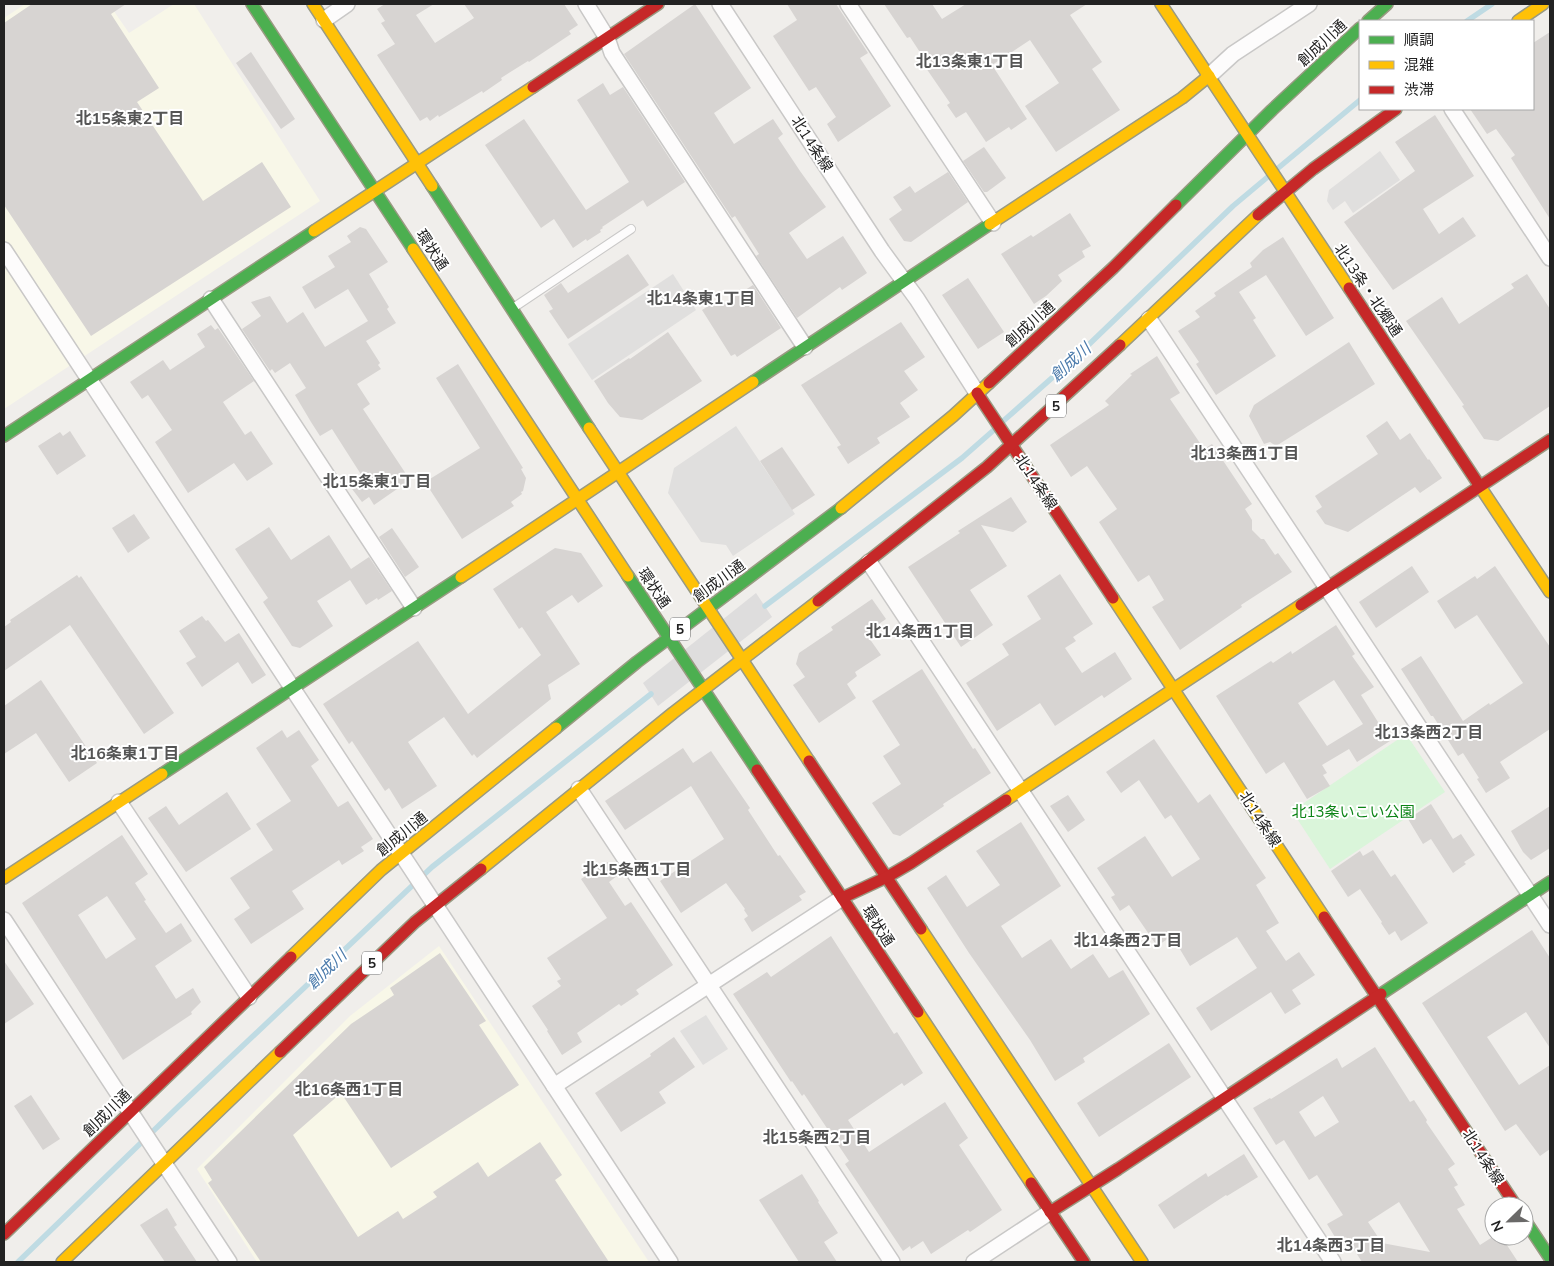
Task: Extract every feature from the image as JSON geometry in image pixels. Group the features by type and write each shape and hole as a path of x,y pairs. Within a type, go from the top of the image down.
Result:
{"main road":[{"name":"環状通","path":"252,4 577,500 1084,1262"},
{"path":"313,4 618,472 1142,1262"},
{"path":"4,436 658,4"},
{"name":"北13条・北郷通","path":"1161,4 1550,592"},
{"name":"創成川通","path":"1369,20 1386,4"},
{"path":"1519,20 1543,4"},
{"name":"創成川通","path":"4,1234 381,870 405,860 669,638 847,502 953,416 1114,268 1248,134 1359,29"},
{"path":"4,878 1182,98 1210,76"},
{"name":"5","path":"62,1262 160,1157 435,905 704,690 869,562 1012,446 1150,319 1259,214 1313,169 1395,110"},
{"name":"北14条線","path":"978,393 1509,1196"},
{"path":"842,898 887,877 911,863 1550,440"},
{"path":"1050,1212 1550,882"},
{"path":"1534,1234 1550,1258"}],"street":[{"path":"324,20 347,4"},
{"path":"586,4 607,38 611,50 805,347"},
{"name":"北14条線","path":"720,4 882,251 978,393"},
{"path":"848,4 993,223"},
{"path":"1210,76 1234,54 1309,4"},
{"path":"1453,110 1550,258"},
{"path":"4,250 670,1262"},
{"path":"211,299 414,608"},
{"path":"1150,319 1550,925"},
{"path":"869,562 1333,1262"},
{"path":"579,789 892,1262"},
{"path":"119,802 249,998"},
{"path":"554,1086 842,898"},
{"path":"4,920 229,1262"},
{"path":"974,1262 1050,1212"}],"lane":[{"path":"511,309 630,230"}],"shaded area":[{"path":"25,4 109,4 129,33 174,4 194,4 320,201 4,409 4,18"},
{"path":"1380,151 1400,180 1353,213 1345,201 1333,210 1327,201 1329,190"},
{"path":"673,274 696,310 592,380 568,344"},
{"path":"736,426 795,514 733,556 726,545 701,542 668,493 674,468"},
{"path":"439,946 649,1262 257,1262 197,1169 350,1016"},
{"path":"706,1015 728,1049 703,1065 680,1031"}],"green space":[{"name":"北13条いこい公園","path":"1406,734 1445,792 1330,869 1292,811"}],"pier":[{"path":"756,593 772,617 658,706 643,683"}],"building":[{"path":"32,4 126,4 111,14 159,88 137,102 203,201 262,162 291,207 91,336 4,205 4,23"},
{"path":"385,4 434,4 416,15 435,43 474,18 464,4 564,4 578,25 569,31 571,34 501,78 502,80 483,93 482,91 430,121 427,117 420,121 377,55 395,44 381,23 385,21 377,9"},
{"path":"695,4 751,88 714,113 734,144 773,119 783,134 778,138 826,207 789,233 807,259 843,236 867,273 842,290 840,287 797,318 756,256 759,254 735,216 732,218 624,54"},
{"path":"787,4 836,4 868,53 860,58 891,106 838,142 827,124 836,117 816,87 809,91 773,36 797,20"},
{"path":"884,4 932,4 942,19 966,4 1087,4 1070,15 1102,62 1092,69 1120,110 1056,152 1025,106 1059,83 1030,40 992,65 1027,119 1011,130 1009,127 986,142 966,112 956,118 947,105 950,103 926,68 929,66 910,37 907,38"},
{"path":"1550,32 1550,219 1511,158 1515,155 1496,129 1487,134 1471,110 1534,110 1534,42"},
{"path":"251,52 295,119 281,129 236,63"},
{"path":"603,83 610,95 623,87 685,182 647,207 643,200 602,227 601,232 573,248 554,219 541,228 485,145 524,119 586,210 629,182 577,100"},
{"path":"1435,115 1474,176 1423,209 1439,234 1463,217 1476,236 1393,290 1344,222 1415,171 1395,142"},
{"path":"984,147 1006,178 987,192 984,192 963,161"},
{"path":"948,172 968,202 911,242 904,241 889,219 902,210 893,197 910,186 915,193"},
{"path":"1070,213 1091,246 1082,251 1085,257 1058,275 1062,281 1034,304 1001,254 1031,235 1033,237"},
{"path":"360,227 366,229 388,262 369,274 389,307 387,309 396,323 366,341 380,363 378,365 381,369 357,384 370,404 363,409 410,480 374,505 369,497 362,502 349,485 362,476 332,429 320,436 295,395 306,388 290,363 275,373 272,369 270,371 242,329 261,316 251,302 270,296 287,323 303,312 325,347 368,321 348,289 315,309 302,287 335,267 328,256 351,242 347,236"},
{"path":"1283,237 1334,318 1306,336 1266,275 1239,292 1256,318 1253,320 1276,356 1216,395 1196,364 1199,362 1178,331 1200,317 1195,311 1216,296 1214,293 1252,267 1250,263 1263,250"},
{"path":"628,254 649,285 568,339 549,311 553,309 544,295 561,283 568,293"},
{"path":"1527,274 1550,309 1550,406 1498,441 1484,439 1462,406 1464,405 1406,321 1442,297 1459,324 1514,288 1511,284"},
{"path":"968,278 1004,332 978,349 942,295"},
{"path":"753,285 781,328 737,357 735,354 731,356 702,310 720,299 723,304"},
{"path":"901,322 925,357 904,371 918,390 900,403 910,417 877,438 880,443 848,464 837,447 841,445 801,385"},
{"path":"211,325 215,330 218,328 254,381 223,402 245,435 251,431 273,464 247,481 234,463 188,493 155,442 172,430 148,395 142,399 130,382 163,360 170,370 205,347 197,334"},
{"path":"668,332 702,381 642,420 620,417 608,403 594,381 630,359"},
{"path":"1349,342 1375,384 1276,446 1270,442 1264,444 1249,416 1254,405"},
{"path":"1157,356 1180,393 1170,399 1204,449 1212,444 1252,504 1245,509 1252,520 1252,530 1261,539 1264,539 1275,555 1278,553 1292,572 1241,605 1242,607 1180,650 1152,607 1164,600 1149,575 1138,582 1099,522 1117,509 1087,466 1071,477 1050,445 1109,405 1105,401 1132,375 1130,374"},
{"path":"458,364 523,468 521,469 526,478 522,494 511,502 514,506 462,539 425,482 480,448 436,378"},
{"path":"1387,421 1400,440 1410,433 1442,478 1420,493 1415,487 1348,532 1325,524 1316,511 1322,507 1315,496 1378,454 1366,436"},
{"path":"70,431 86,456 57,475 38,446 60,432 63,436"},
{"path":"782,447 815,495 792,510 760,461"},
{"path":"1011,497 1027,522 1013,532 981,525 1007,566 970,590 993,625 961,647 908,567 960,533 958,531"},
{"path":"134,514 150,538 128,553 112,528"},
{"path":"269,527 291,560 329,535 351,569 369,557 392,591 366,605 350,580 317,601 333,626 300,648 292,646 263,602 268,598 235,549"},
{"path":"392,528 419,567 405,577 379,537"},
{"path":"555,548 581,553 603,586 578,603 572,595 546,612 580,664 548,685 551,699 477,758 474,754 472,756 444,717 408,742 437,786 402,809 389,788 385,791 352,741 349,744 323,704 418,641 468,714 541,655 522,627 519,629 493,589"},
{"path":"1412,566 1429,592 1376,628 1359,602"},
{"path":"1495,566 1550,647 1550,729 1500,762 1510,778 1486,793 1463,753 1458,756 1401,669 1421,656 1463,721 1523,683 1477,615 1455,629 1437,601 1475,576 1477,579"},
{"path":"1060,574 1093,624 1073,637 1076,641 1065,648 1082,673 1115,652 1132,679 1104,698 1102,695 1055,726 1040,703 997,731 966,683 1009,655 1002,644 1041,619 1027,596"},
{"path":"77,575 79,578 81,576 174,713 144,734 70,625 4,671 4,627 11,622 10,620"},
{"path":"872,599 886,619 873,628 877,632 869,638 881,655 855,672 857,676 847,684 856,698 819,723 793,685 805,677 796,664 799,653 833,630 831,627"},
{"path":"202,616 206,621 208,620 225,642 239,633 266,675 252,684 238,662 202,687 186,663 196,657 179,631"},
{"path":"1336,625 1355,654 1352,656 1374,687 1361,695 1390,741 1357,762 1349,749 1322,765 1327,773 1323,775 1330,786 1307,799 1284,762 1266,774 1216,696 1271,661 1273,663 1291,651 1292,654","holes":["1334,680 1363,724 1327,746 1298,703"]},
{"path":"922,669 973,749 975,748 991,773 943,804 944,806 900,836 893,834 872,803 901,784 883,756 900,745 872,701"},
{"path":"41,680 97,763 69,782 36,733 4,754 4,706"},
{"path":"282,730 287,738 299,730 319,760 311,766 338,807 348,801 373,839 361,847 364,851 342,865 339,860 292,891 304,909 251,944 234,919 250,908 230,878 273,850 256,824 291,801 256,748"},
{"path":"1154,739 1198,803 1210,794 1266,878 1256,885 1279,923 1266,931 1286,961 1299,952 1315,975 1292,990 1301,1004 1285,1014 1271,992 1211,1031 1196,1008 1257,968 1237,937 1190,966 1172,936 1157,946 1129,905 1120,911 1111,897 1115,895 1097,868 1145,836 1172,877 1200,859 1171,815 1165,819 1139,780 1121,793 1106,772"},
{"path":"683,748 693,763 711,751 750,808 748,810 778,856 780,855 806,892 799,896 802,900 752,932 744,919 748,916 745,909 726,883 681,913 660,881 724,839 691,786 625,830 605,801"},
{"path":"227,792 251,829 186,872 148,818 166,806 179,825"},
{"path":"1068,795 1085,820 1068,832 1050,806"},
{"path":"1431,804 1453,839 1461,834 1475,855 1464,862 1466,864 1453,873 1431,839 1423,844 1408,819"},
{"path":"1550,806 1550,848 1531,860 1523,852 1511,831"},
{"path":"1021,822 1061,886 1001,926 1022,958 1051,939 1071,969 1093,954 1109,978 1123,970 1150,1014 1083,1058 1085,1062 1055,1081 1030,1040 969,953 927,888 946,875 967,907 1000,885 976,851"},
{"path":"122,835 148,874 135,883 146,900 144,901 166,933 181,923 192,941 155,966 176,999 193,988 201,1002 191,1012 192,1014 123,1060 22,903","holes":["107,896 136,939 106,959 78,915"]},
{"path":"1373,850 1391,877 1395,874 1428,923 1401,941 1395,931 1389,935 1360,889 1348,897 1331,871 1360,851 1363,856"},
{"path":"608,862 617,876 609,882 625,906 631,902 673,965 636,990 639,994 621,1006 619,1004 577,1033 582,1042 562,1055 532,1006 561,986 557,981 561,979 547,958 607,918 581,879"},
{"path":"1532,930 1550,958 1550,1048 1526,1012 1487,1037 1519,1085 1550,1065 1550,1149 1540,1156 1516,1124 1505,1131 1422,1003"},
{"path":"831,936 894,1034 897,1032 923,1073 904,1086 902,1083 848,1120 869,1152 945,1102 968,1138 959,1145 1002,1210 970,1232 968,1230 931,1254 923,1241 911,1249 910,1246 903,1251 845,1164 849,1161 804,1094 802,1096 791,1082 733,994 767,972 771,977"},
{"path":"440,953 486,1021 479,1025 519,1085 391,1168 341,1093 293,1135 358,1237 398,1211 403,1219 437,1197 433,1192 478,1162 488,1177 540,1142 562,1175 555,1180 609,1262 261,1262 208,1183 212,1180 204,1167 351,1024 394,995 390,988"},
{"path":"4,961 34,1004 4,1024"},
{"path":"674,1037 695,1067 659,1092 666,1103 621,1132 595,1093 651,1056 650,1054"},
{"path":"1169,1043 1191,1077 1099,1137 1077,1103"},
{"path":"1375,1047 1410,1102 1414,1100 1427,1120 1426,1122 1455,1164 1448,1169 1458,1185 1454,1187 1465,1205 1457,1209 1480,1245 1484,1242 1484,1246 1508,1246 1518,1262 1362,1262 1346,1237 1338,1242 1327,1224 1343,1215 1317,1175 1309,1180 1284,1140 1276,1145 1253,1108 1337,1058 1342,1068","holes":["1323,1096 1339,1122 1315,1137 1299,1112","1399,1202 1430,1252 1382,1243 1368,1222"]},
{"path":"31,1095 60,1139 43,1150 14,1106"},
{"path":"1244,1154 1258,1177 1226,1195 1174,1229 1158,1205 1206,1173 1208,1177"},
{"path":"802,1174 838,1233 824,1242 837,1262 799,1262 759,1200"},
{"path":"167,1208 177,1225 174,1227 197,1262 165,1262 140,1225"}],"waterway":[{"name":"創成川","path":"1468,20 1492,4"},
{"name":"創成川","path":"1277,169 1359,101"},
{"name":"創成川","path":"1001,423 1079,354 1233,206 1270,175"},
{"name":"創成川","path":"765,606 962,458 995,429"},
{"name":"創成川","path":"18,1262 178,1107 432,867 651,694"}],"traffic: fast":[{"path":"252,4 413,249"},
{"path":"1369,20 1387,4"},
{"path":"1176,205 1272,110 1359,29"},
{"path":"432,186 589,428"},
{"path":"753,382 990,224"},
{"path":"4,436 314,231"},
{"path":"556,728 637,662 841,508"},
{"path":"628,576 757,770"},
{"path":"162,774 461,577"},
{"path":"1381,994 1550,882"},
{"path":"1534,1234 1550,1258"}],"traffic: slow":[{"path":"313,4 432,186"},
{"path":"1161,4 1349,288"},
{"path":"1519,20 1543,4"},
{"path":"990,224 1182,98 1209,76"},
{"path":"314,231 533,87"},
{"path":"1120,345 1258,215"},
{"path":"413,249 628,576"},
{"path":"461,577 753,382"},
{"path":"841,508 953,416 989,383"},
{"path":"589,428 809,761"},
{"path":"1479,485 1550,592"},
{"path":"1113,598 1324,917"},
{"path":"481,869 673,713 818,601"},
{"path":"1006,800 1301,605"},
{"path":"291,957 381,870 556,728"},
{"path":"4,878 162,774"},
{"path":"921,929 1142,1262"},
{"path":"918,1012 1031,1183"},
{"path":"62,1262 280,1052"}],"traffic: jam":[{"path":"533,87 658,4"},
{"path":"1258,215 1313,169 1395,110"},
{"path":"989,383 1113,268 1176,205"},
{"path":"1349,288 1479,485"},
{"path":"818,601 987,467 1120,345"},
{"path":"977,393 1113,598"},
{"path":"1301,605 1550,440"},
{"path":"809,761 921,929"},
{"path":"757,770 918,1012"},
{"path":"842,898 887,877 911,863 1006,800"},
{"path":"280,1052 415,922 481,869"},
{"path":"1324,917 1509,1196"},
{"path":"4,1234 291,957"},
{"path":"1050,1212 1381,994"},
{"path":"1031,1183 1084,1262"}],"district":[{"name":"北13条東1丁目","path":"970,61"},
{"name":"北15条東2丁目","path":"130,118"},
{"name":"北14条東1丁目","path":"701,298"},
{"name":"北13条西1丁目","path":"1245,453"},
{"name":"北15条東1丁目","path":"377,481"},
{"name":"北14条西1丁目","path":"920,631"},
{"name":"北13条西2丁目","path":"1429,732"},
{"name":"北16条東1丁目","path":"125,753"},
{"name":"北15条西1丁目","path":"637,869"},
{"name":"北14条西2丁目","path":"1128,940"},
{"name":"北16条西1丁目","path":"349,1089"},
{"name":"北15条西2丁目","path":"817,1137"},
{"name":"北14条西3丁目","path":"1331,1245"}]}
